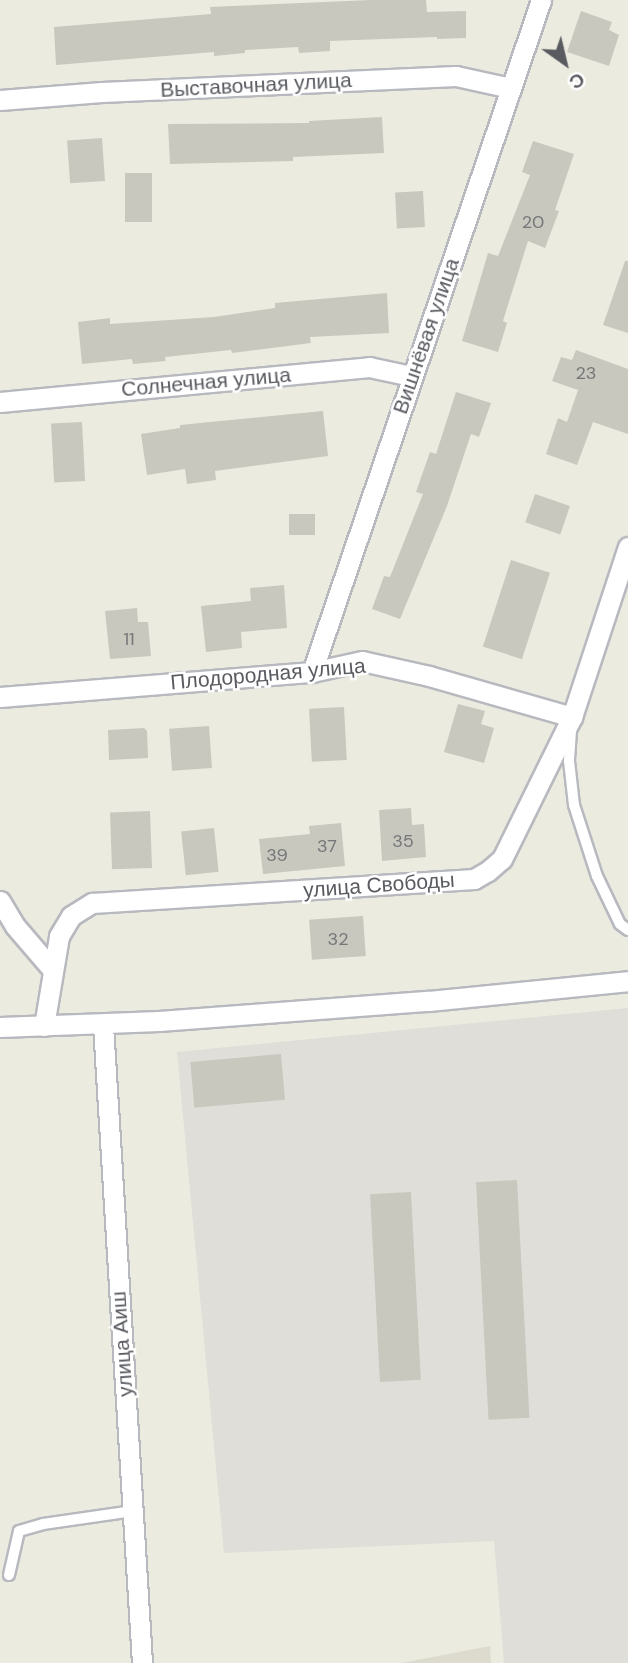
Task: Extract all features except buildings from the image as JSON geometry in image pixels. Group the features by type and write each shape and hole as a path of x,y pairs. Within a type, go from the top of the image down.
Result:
{"street":[{"name":"Вишнёвая улица","path":"312,672 541,0"},
{"name":"Выставочная улица","path":"0,100 102,92 456,76 511,88"},
{"name":"Солнечная улица","path":"0,402 369,367 411,376"},
{"name":"улица Свободы","path":"44,1026 59,936 71,916 92,903 474,879 502,859 572,716 628,547"},
{"name":"Плодородная улица","path":"0,696 312,672 362,661 429,676 572,716"},
{"path":"0,901 15,926 52,969"},
{"path":"0,1027 103,1025 428,1001 628,981"},
{"name":"улица Аиш","path":"103,1025 142,1663"}],"lane":[{"path":"572,716 569,761 574,804 597,876 620,924 628,930"},
{"path":"9,1575 19,1531 43,1524 133,1511"}],"shaded area":[{"path":"628,1008 628,1663 504,1663 494,1541 224,1553 177,1052"},
{"path":"490,1646 491,1663 401,1663"}]}
